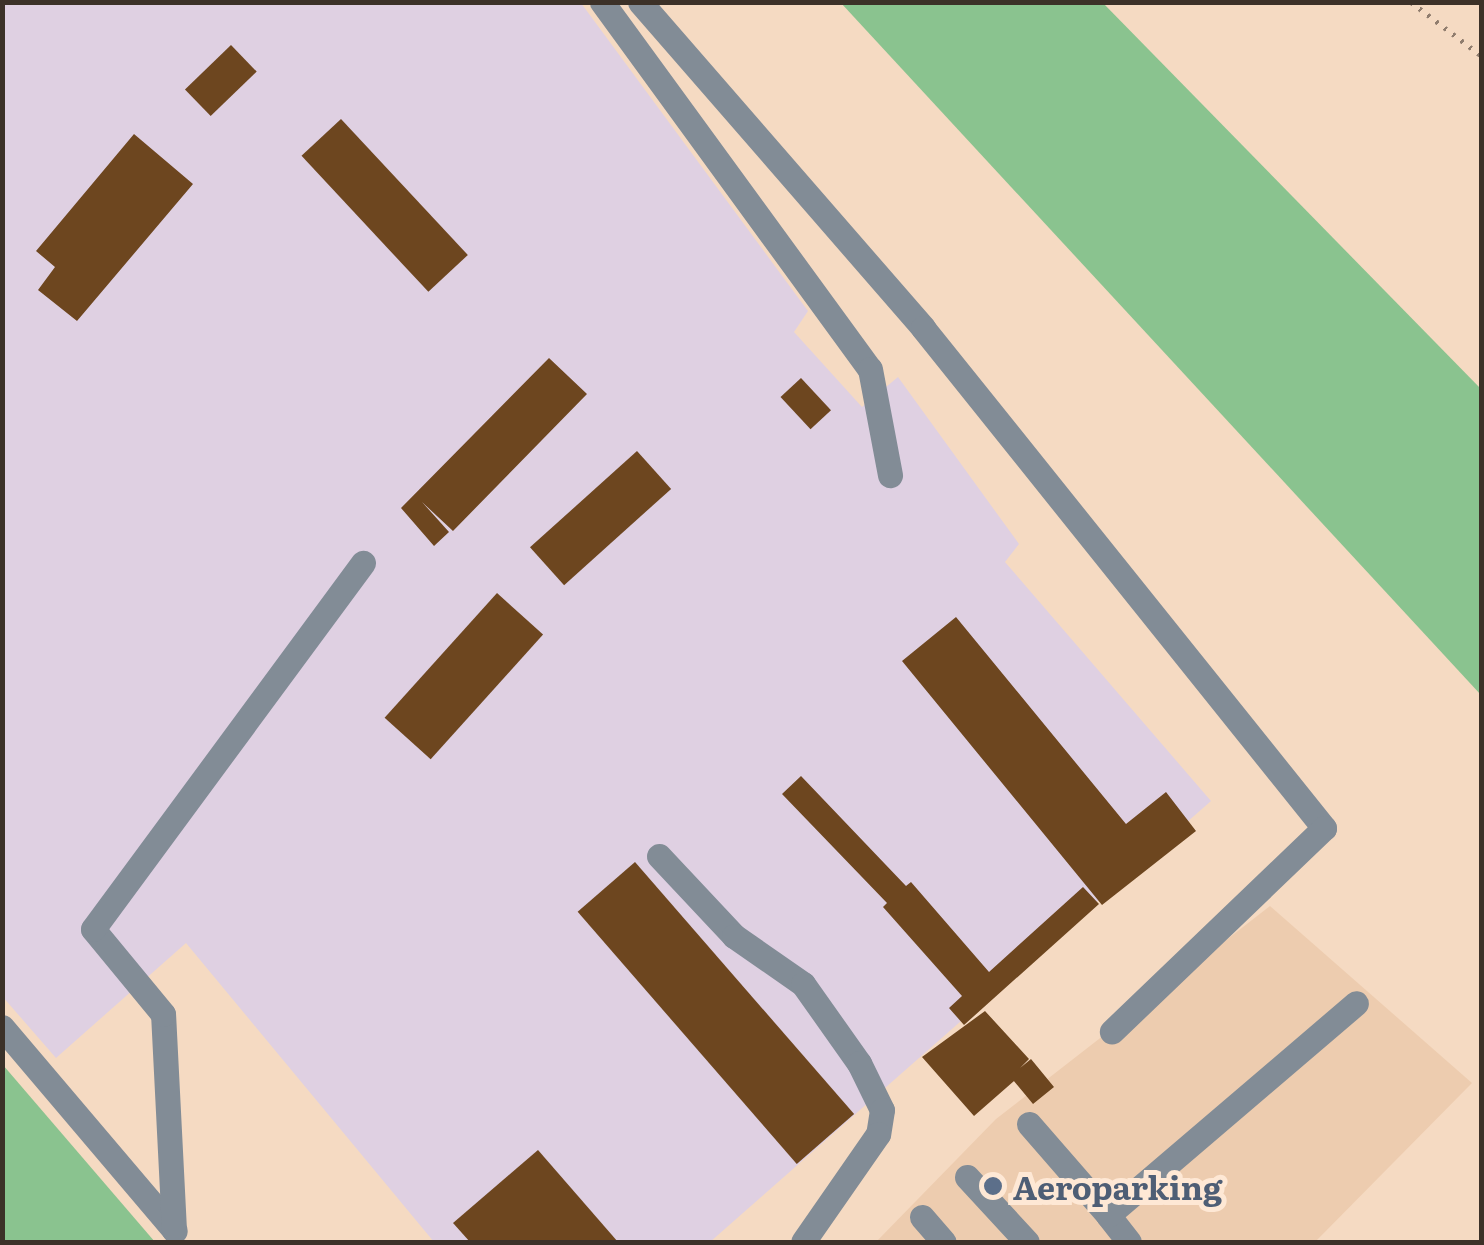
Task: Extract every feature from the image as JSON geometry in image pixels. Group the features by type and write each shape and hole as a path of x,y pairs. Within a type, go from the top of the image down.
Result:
{"lane":[{"path":"602,2 870,369 890,475"},
{"path":"640,2 923,328 1324,828 1112,1031"},
{"path":"180,1236 163,1014 93,928 363,563"},
{"path":"659,856 734,936 803,984 859,1063 882,1110 878,1134 803,1242"},
{"path":"1108,1215 1356,1003"},
{"path":"2,1027 180,1236"},
{"path":"1029,1124 1130,1242"},
{"path":"966,1177 1027,1242"},
{"path":"922,1217 944,1242"}],"path":[{"path":"1411,2 1482,56"}],"shaded area":[{"path":"2,3 581,3 808,311 794,332 862,407 898,377 1019,544 1005,562 1211,801 710,1242 434,1242 186,943 56,1058 2,996"},
{"name":"Aeroparking","path":"1270,906 1472,1083 1315,1242 876,1242 996,1119"}],"green space":[{"path":"841,3 1103,3 1481,389 1481,695"},
{"path":"3,1065 155,1242 3,1242"}],"building":[{"path":"231,45 257,72 211,116 185,89"},
{"path":"341,119 468,255 428,292 302,156"},
{"path":"134,134 193,184 77,321 38,290 55,267 36,251"},
{"path":"549,358 587,394 453,531 422,502 449,532 434,546 401,508"},
{"path":"801,378 831,410 811,429 781,397"},
{"path":"637,451 671,489 564,585 530,547"},
{"path":"497,593 543,634 431,759 385,718"},
{"path":"956,617 1126,824 1166,792 1196,831 1102,905 902,661"},
{"path":"801,776 906,886 911,882 989,972 1083,887 1099,904 964,1025 949,1008 962,996 883,907 887,903 782,794"},
{"path":"635,862 854,1114 797,1164 578,912"},
{"path":"985,1011 1029,1059 1020,1068 1031,1059 1054,1087 1033,1104 1014,1081 974,1116 922,1057"},
{"path":"538,1150 618,1242 470,1242 453,1223"}],"place":[{"name":"Aeroparking","path":"993,1186"}]}
